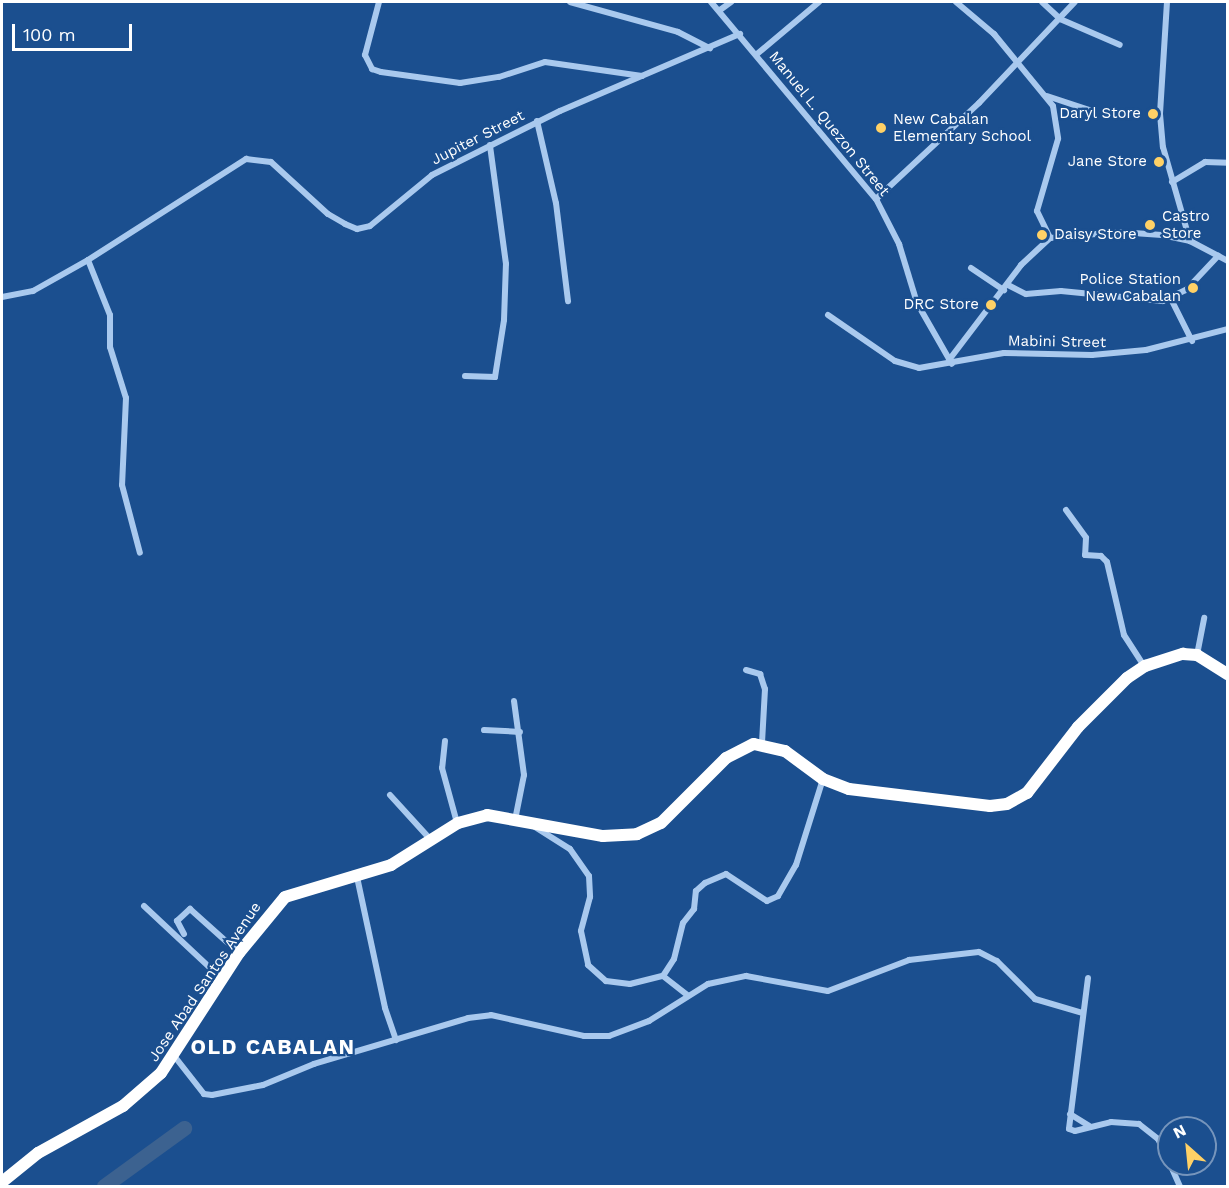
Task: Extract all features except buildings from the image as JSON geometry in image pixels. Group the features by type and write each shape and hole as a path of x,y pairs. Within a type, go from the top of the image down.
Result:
{"highway":[{"path":"762,743 785,751 823,779 849,789 990,806 1015,801 1043,776 1078,727 1127,678 1145,666 1183,654 1197,655 1227,674"},
{"name":"Jose Abad Santos Avenue","path":"2,1182 38,1153 123,1106 175,1057 239,953 285,897 392,865 458,824 487,815 603,836 637,834 662,823 734,752 762,743"}],"street":[{"path":"379,2 365,55 372,69 381,72 460,82 556,63 643,76"},
{"path":"570,2 678,32 710,48"},
{"name":"Manuel L. Quezon Street","path":"711,2 757,54 876,199 899,244 917,303 950,362"},
{"path":"720,10 730,2"},
{"path":"757,54 819,2"},
{"path":"956,2 1020,62 1047,96 1058,118 1058,139 1037,211 1050,238"},
{"path":"1042,2 1060,19 1120,45"},
{"path":"876,199 1020,62 1075,2"},
{"path":"1167,2 1160,114 1172,182 1190,241"},
{"name":"Jupiter Street","path":"2,297 33,291 88,260 246,159 271,162 328,213 357,229 381,219 432,175 537,121 740,34"},
{"path":"1047,96 1089,110"},
{"path":"537,121 556,203 568,301"},
{"path":"465,376 495,377 504,320 506,264 490,145"},
{"path":"1172,182 1205,162 1227,163"},
{"path":"950,362 1032,253 1050,238 1119,232 1190,241 1227,261"},
{"path":"971,268 1006,287 1026,294 1061,291 1151,302 1171,299 1185,290 1218,256"},
{"path":"88,260 110,315 110,347 126,398 122,485 140,553"},
{"path":"1171,299 1192,341"},
{"name":"Mabini Street","path":"828,315 901,364 919,368 1004,352 1113,354 1192,341 1227,329"},
{"path":"1066,510 1086,538 1086,555 1101,556 1107,562 1124,635 1145,666"},
{"path":"1197,655 1204,618"},
{"path":"746,670 760,674 765,690 762,743"},
{"path":"514,701 520,732 524,789 514,821"},
{"path":"484,730 520,732"},
{"path":"445,741 442,768 458,824"},
{"path":"530,824 570,849 589,876 590,897 581,931 583,951 593,972 618,985 663,976 674,959 683,923 695,904 696,891 703,884 726,874 767,901 778,896 796,865 823,779"},
{"path":"390,795 430,840"},
{"path":"357,877 385,1008 396,1040"},
{"path":"144,906 222,980"},
{"path":"184,934 177,921 190,909 239,953"},
{"path":"175,1057 204,1094 212,1095 263,1085 314,1064 491,1015 584,1036 609,1036 649,1021 687,995 708,984 747,976 828,991 843,989 899,962 979,952 997,961 1019,987 1035,999 1083,1013"},
{"path":"663,976 687,995"},
{"path":"1088,978 1070,1114 1071,1131 1112,1122 1139,1124 1157,1138"},
{"path":"1070,1114 1089,1126"}],"waterway":[{"path":"104,1186 184,1128"}],"place":[{"name":"Daryl Store","path":"1153,114"},
{"name":"New Cabalan Elementary School","path":"881,128"},
{"name":"Jane Store","path":"1159,162"},
{"name":"Castro Store","path":"1150,225"},
{"name":"Daisy Store","path":"1042,235"},
{"name":"Police Station New Cabalan","path":"1193,288"},
{"name":"DRC Store","path":"991,305"}],"district":[{"name":"OLD CABALAN","path":"273,1047"}]}
